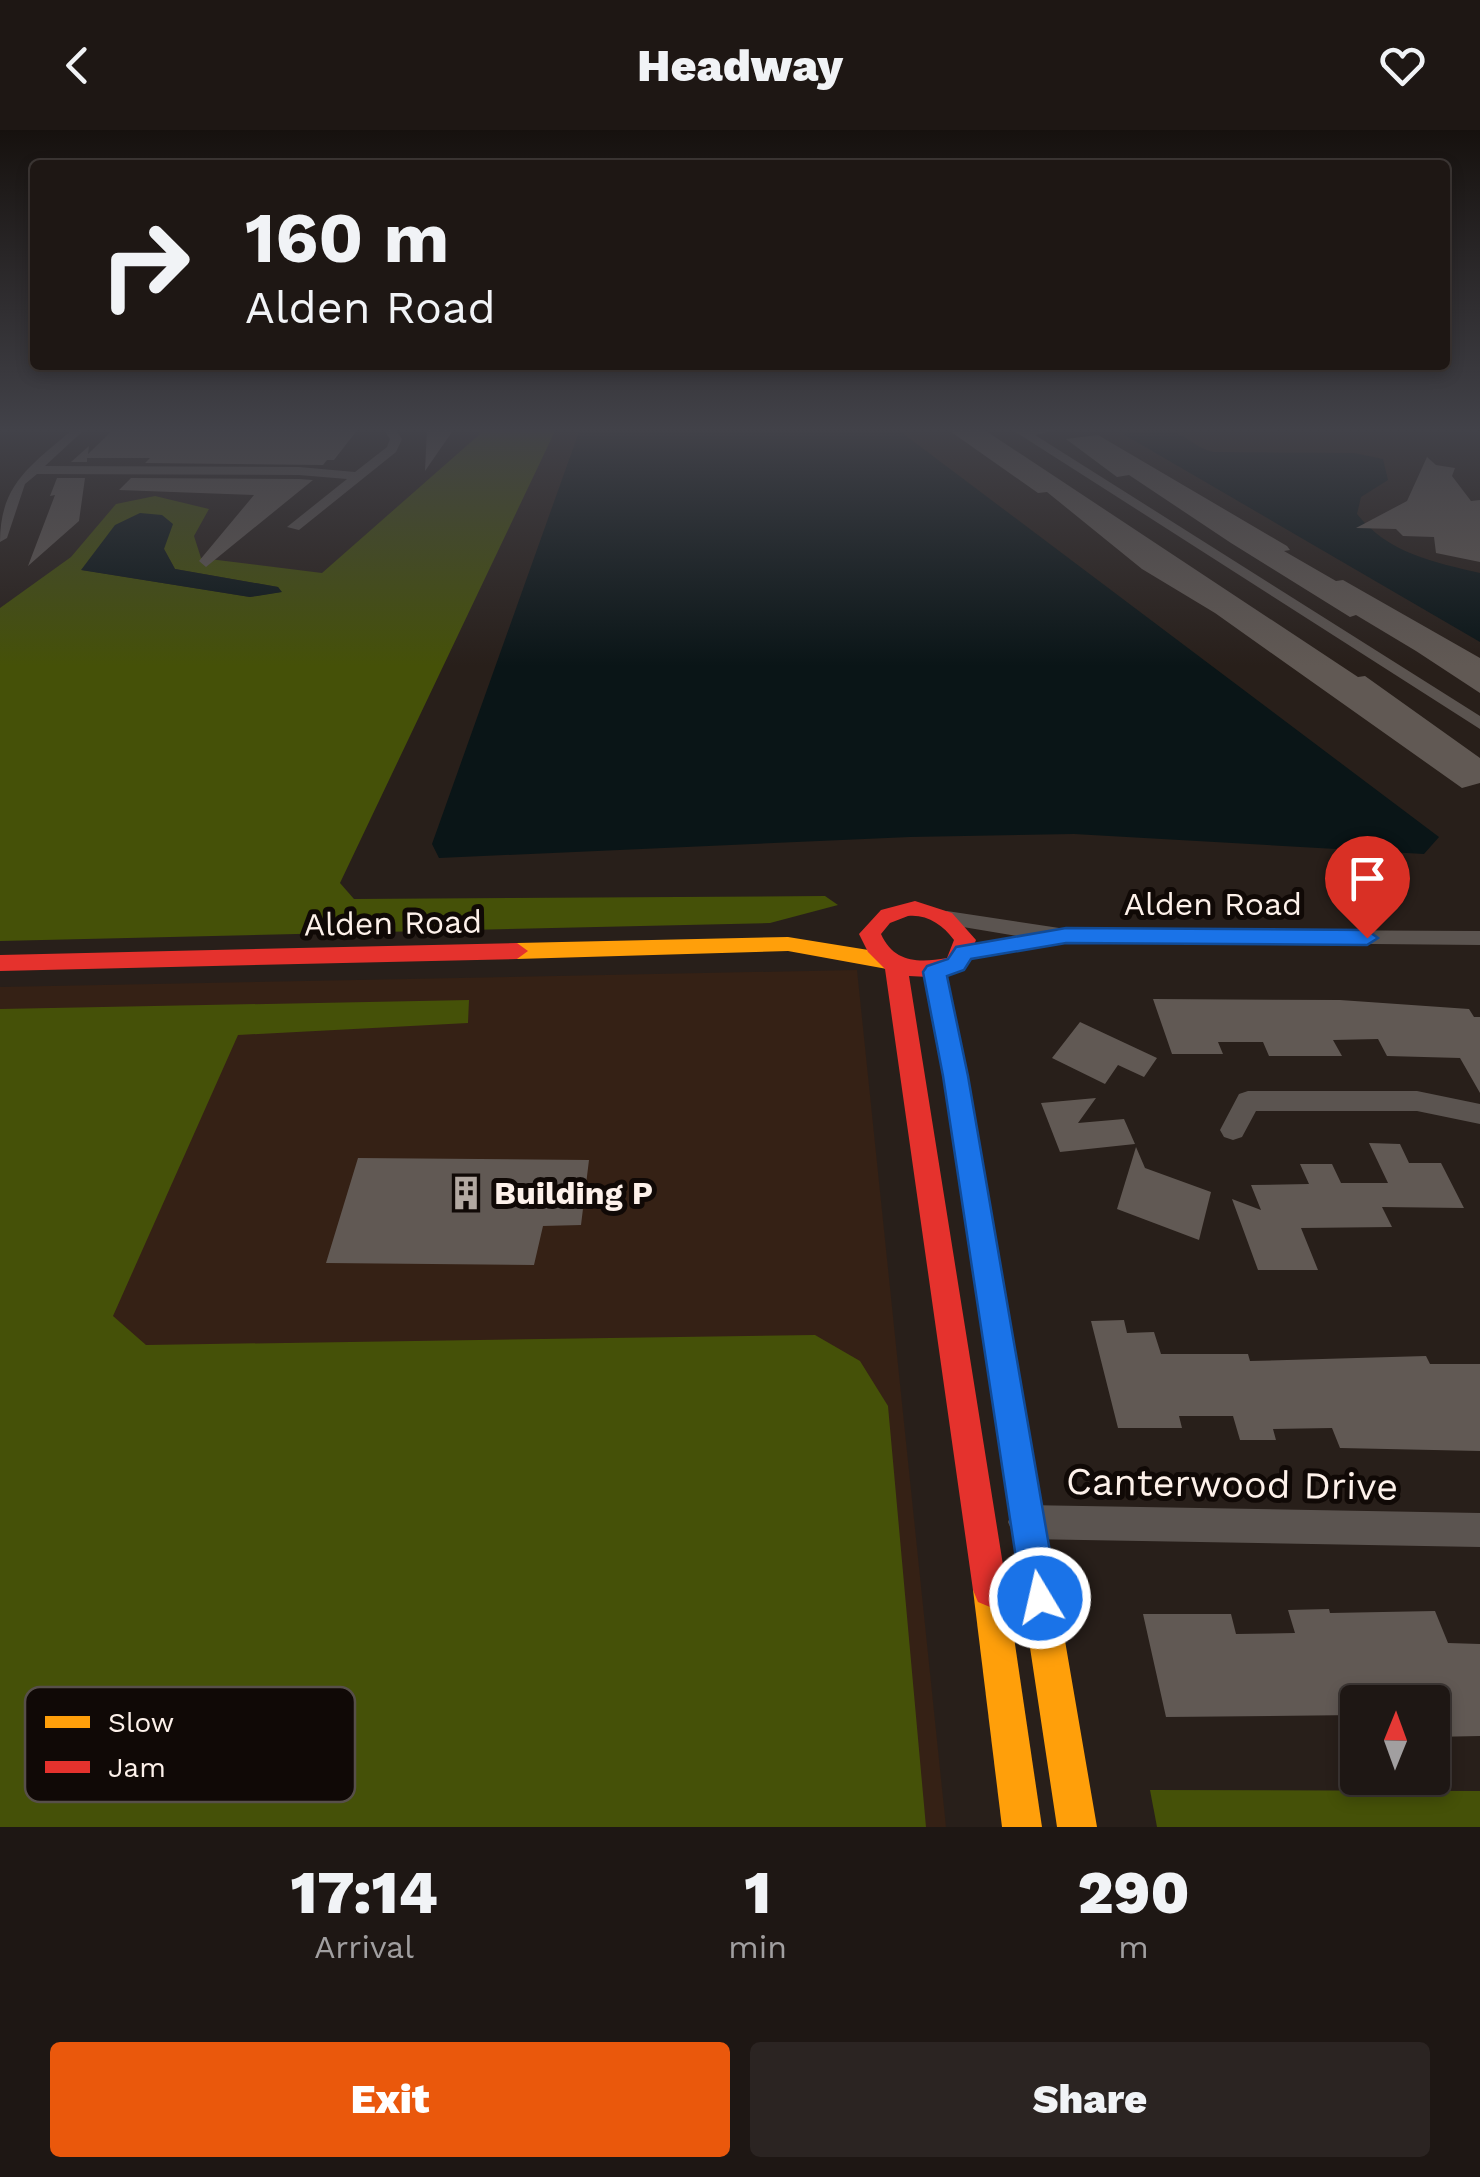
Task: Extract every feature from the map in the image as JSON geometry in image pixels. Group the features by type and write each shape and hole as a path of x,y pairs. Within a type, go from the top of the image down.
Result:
{"street":[{"path":"0,538 10,508"},
{"path":"294,526 316,508"},
{"path":"1141,508 1337,634 1414,678 1480,724"},
{"path":"898,910 932,911 948,918 965,940 964,952 956,964 935,972 891,964 871,944 874,924 898,910"},
{"name":"Alden Road","path":"948,918 1066,936 1480,938"},
{"name":"Alden Road","path":"0,963 788,944 874,924"},
{"name":"Alden Road","path":"964,952 1066,936"},
{"name":"Alden Road","path":"788,944 891,964"},
{"path":"891,964 982,1521 1022,1827"},
{"path":"935,972 956,1076 1076,1827"},
{"path":"1232,1130 1248,1102 1417,1100 1480,1114"},
{"name":"Canterwood Drive","path":"982,1521 1379,1532 1480,1530"}],"shaded area":[{"path":"552,508 1002,508 1439,837 1424,854 1074,834 910,837 439,858 432,844"},
{"path":"1250,508 1358,508 1357,514 1369,527 1397,547 1480,573 1480,642"},
{"path":"140,513 162,515 173,524 164,549 175,569 278,587 282,592 250,597 81,570 115,525"},
{"path":"857,970 946,1827 0,1827 0,987"}],"green space":[{"path":"112,508 209,509 194,536 201,558 322,573 396,508 518,508 340,883 354,899 825,896 838,905 770,923 0,941 0,608 71,557","holes":["164,549 175,569 278,587 281,592 250,597 82,570"]},
{"path":"469,1000 468,1023 238,1035 113,1316 146,1345 815,1335 860,1361 888,1406 926,1827 0,1827 0,1009"},
{"path":"1150,1790 1340,1791 1340,1795 1450,1795 1450,1791 1480,1791 1480,1827 1157,1827"}],"building":[{"path":"50,508 81,508 79,521 28,566"},
{"path":"243,508 278,508 206,567 199,561"},
{"path":"1067,508 1103,508 1358,677 1365,676 1480,758 1480,783 1462,788 1215,613 1142,569"},
{"path":"1179,508 1223,508 1290,550 1284,551 1480,658 1480,693 1416,651 1356,615 1350,617"},
{"path":"1393,508 1480,508 1480,562 1436,553 1434,537 1403,536 1396,529 1356,528"},
{"path":"1153,999 1340,1000 1469,1009 1474,1017 1480,1017 1480,1093 1460,1058 1387,1056 1378,1039 1333,1040 1342,1056 1269,1056 1263,1042 1218,1042 1223,1054 1172,1054"},
{"path":"1080,1022 1157,1058 1144,1077 1118,1065 1105,1084 1052,1058"},
{"path":"1096,1098 1078,1123 1124,1119 1135,1144 1060,1152 1041,1103"},
{"path":"1369,1143 1400,1144 1409,1163 1441,1163 1464,1208 1382,1207 1392,1227 1301,1228 1318,1270 1258,1270 1232,1199 1261,1210 1251,1185 1309,1184 1300,1164 1332,1164 1341,1183 1388,1183"},
{"path":"1136,1147 1145,1168 1211,1192 1199,1240 1117,1209"},
{"name":"Building P","path":"358,1158 589,1160 581,1225 543,1226 534,1265 326,1263"},
{"path":"1124,1320 1127,1333 1154,1332 1161,1354 1248,1354 1250,1361 1426,1356 1430,1364 1480,1364 1480,1451 1340,1448 1332,1428 1273,1429 1276,1440 1240,1440 1233,1416 1179,1416 1182,1428 1118,1428 1091,1321"},
{"path":"1288,1610 1435,1611 1448,1643 1480,1644 1480,1736 1450,1737 1450,1685 1340,1685 1340,1715 1166,1717 1143,1614 1231,1614 1236,1634 1295,1633"}],"traffic: slow":[{"path":"517,951 788,944 887,961"},
{"path":"935,971 956,1076 1077,1827"},
{"path":"990,1590 1022,1827"}],"traffic: jam":[{"path":"915,908 944,918 961,933 965,940 956,964 929,969 904,967 884,957 876,947 870,934 878,922 894,912 915,908"},
{"path":"0,963 517,951"},
{"path":"896,966 990,1590"}],"place":[{"name":"Building P","path":"466,1193"}],"route":[{"path":"1040,1598 956,1076 935,972 956,964 964,952 1066,936 1367,938"}]}
